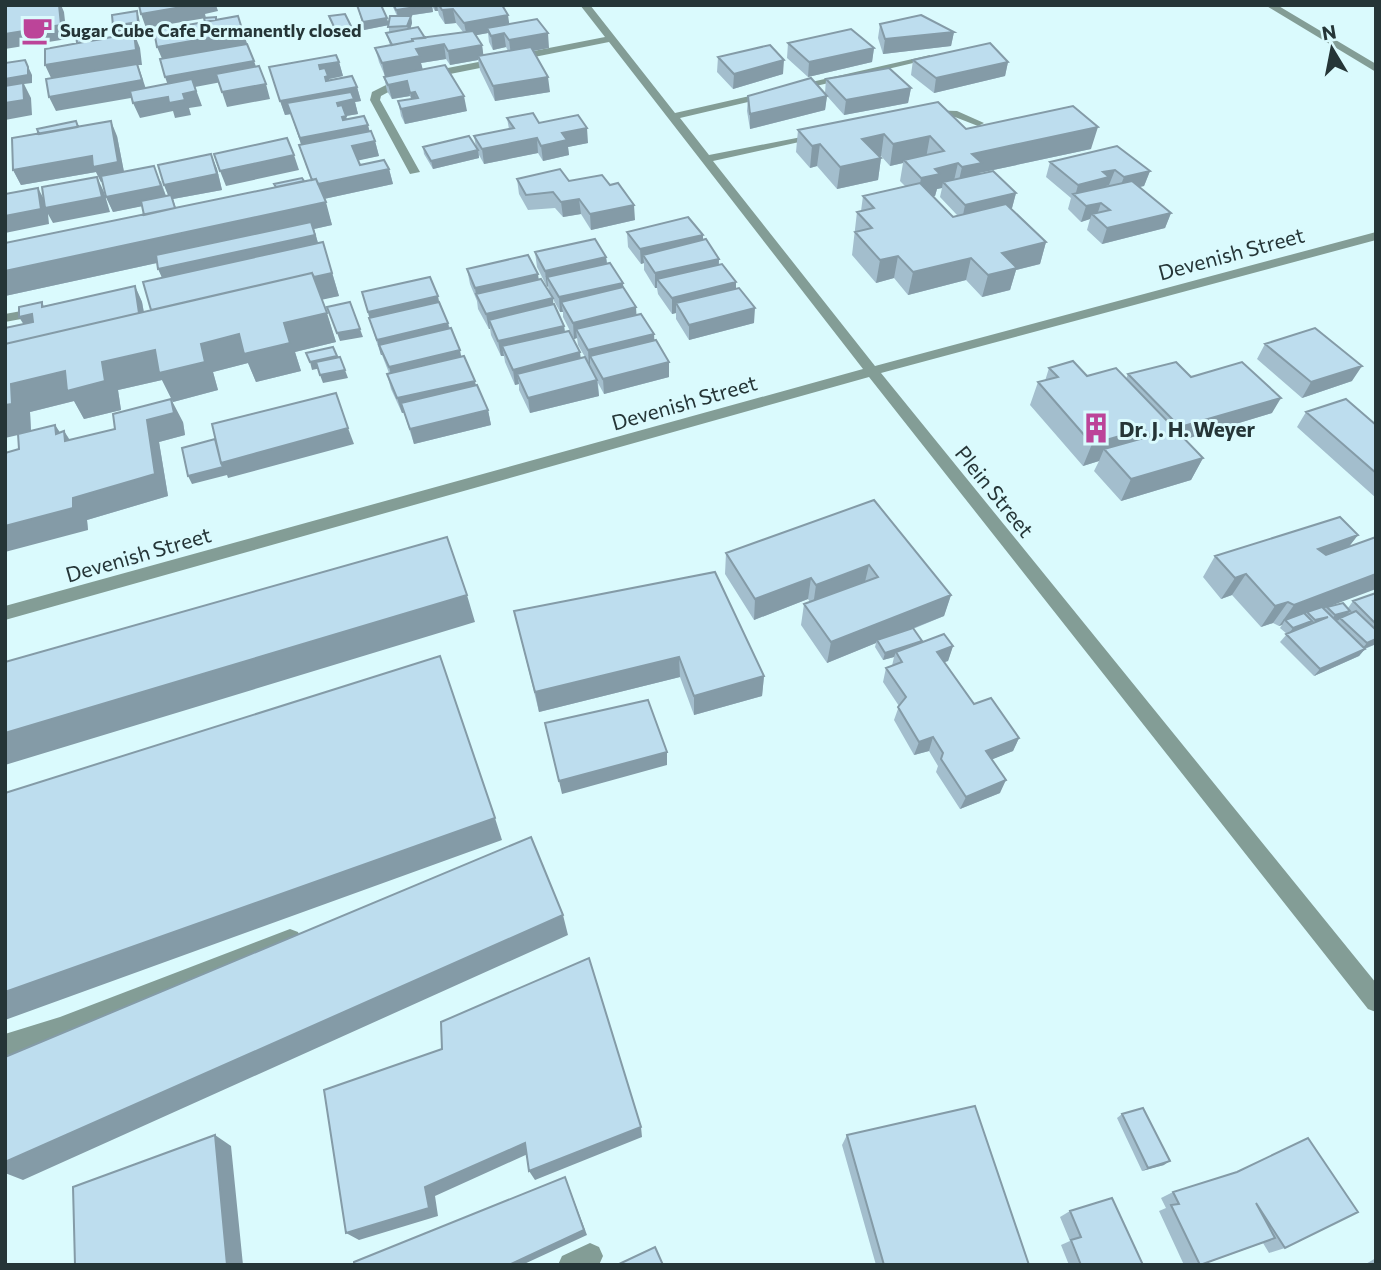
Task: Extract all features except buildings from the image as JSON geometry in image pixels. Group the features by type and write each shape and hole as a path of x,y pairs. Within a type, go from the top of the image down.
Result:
{"street":[{"name":"Plein Street","path":"585,5 872,371 1376,1002"},
{"path":"1270,5 1376,69"},
{"path":"414,172 375,100 376,94 383,88 402,80 611,39"},
{"path":"672,117 926,57"},
{"path":"917,114 957,114 978,123"},
{"path":"705,159 824,134"},
{"name":"Devenish Street","path":"5,613 872,371 1376,236"},
{"path":"5,318 60,307"},
{"path":"5,1045 60,1028 308,932"}],"place":[{"name":"Sugar Cube Cafe Permanently closed","path":"37,30"},
{"name":"Dr. J. H. Weyer","path":"1096,428"}]}
